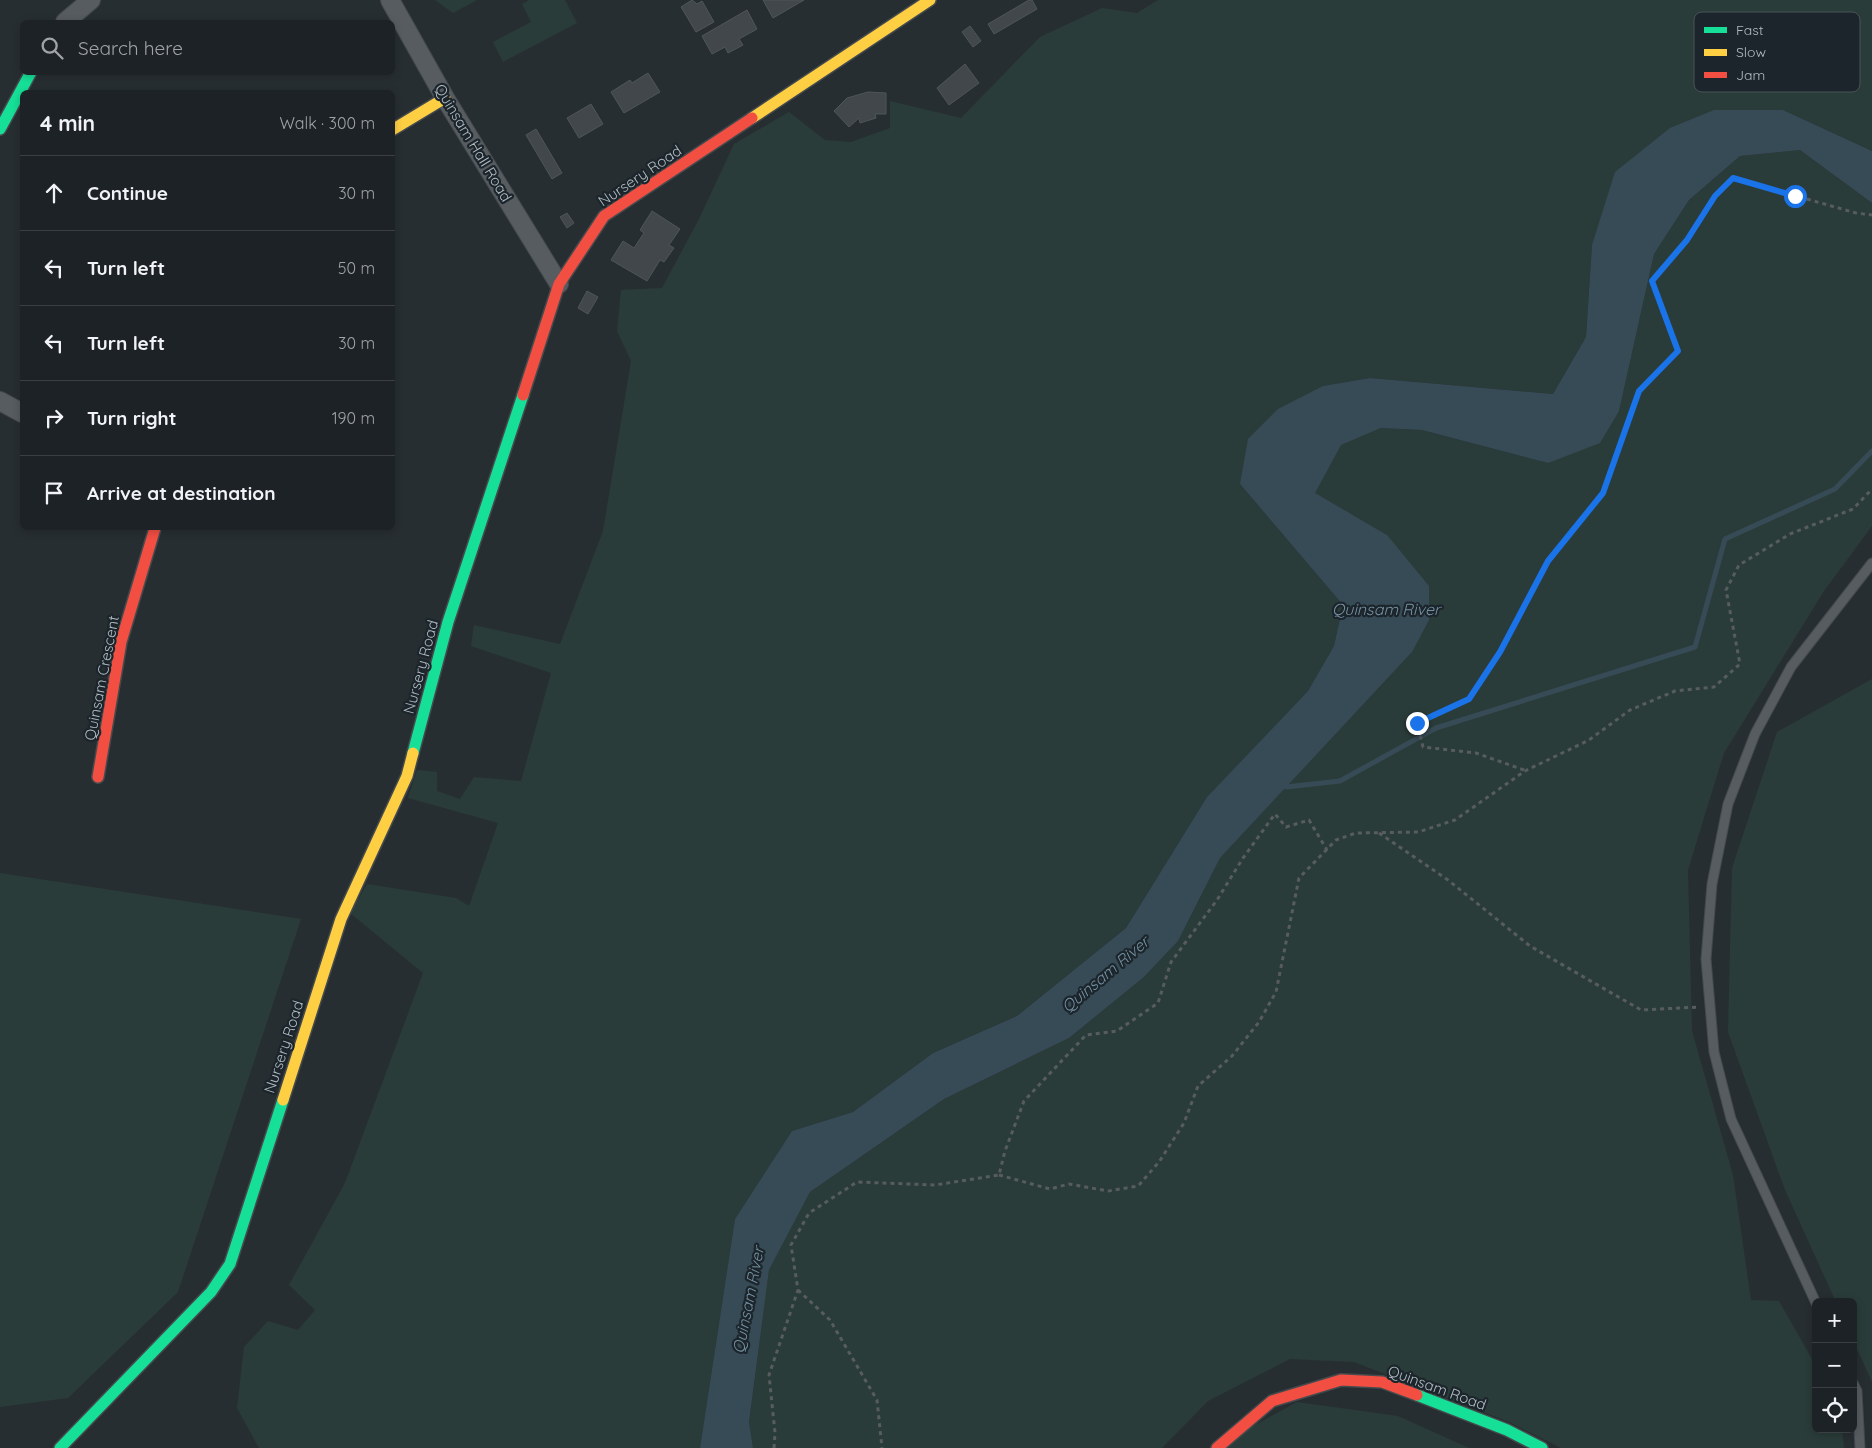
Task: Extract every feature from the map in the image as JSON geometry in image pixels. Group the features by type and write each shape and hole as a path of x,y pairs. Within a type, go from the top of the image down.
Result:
{"street":[{"path":"67,20 91,0"},
{"name":"Quinsam Hall Road","path":"390,0 445,98 559,284"},
{"name":"Nursery Road","path":"60,1448 211,1292 230,1264 341,919 407,776 448,622 559,284 604,216 930,0"},
{"path":"21,90 29,75"},
{"path":"0,129 20,92"},
{"path":"395,128 445,98"},
{"path":"0,401 20,412"},
{"name":"Quinsam Crescent","path":"98,777 122,642 154,530"},
{"name":"Quinsam Road","path":"1217,1448 1272,1401 1342,1380 1382,1382 1506,1430 1542,1448"}],"lane":[{"path":"1814,1298 1731,1119 1714,1052 1706,958 1712,884 1728,804 1755,734 1791,667 1872,563"},
{"path":"1855,1388 1860,1448"}],"path":[{"path":"1524,771 1476,753 1423,747 1417,723 1469,699 1500,652 1548,561 1603,493 1639,391 1678,351 1652,281 1687,240 1715,196 1733,178 1872,215"},
{"path":"774,1448 776,1433 769,1375 798,1290 791,1245 809,1213 857,1182 935,1185 999,1176 1050,1189 1069,1184 1108,1192 1138,1186 1159,1162 1184,1123 1198,1086 1232,1056 1264,1014 1276,992 1299,878 1336,840 1356,833 1418,832 1455,820 1524,771 1589,740 1630,710 1675,691 1714,687 1740,664 1726,590 1739,565 1790,534 1853,510 1872,489"},
{"path":"999,1176 1005,1150 1024,1100 1086,1036 1117,1031 1158,1003 1171,962 1217,900 1243,858 1275,814 1286,827 1308,820 1327,850"},
{"path":"1378,833 1448,880 1530,946 1641,1010 1710,1007"},
{"path":"798,1290 830,1320 873,1392 877,1400 882,1448"}],"green space":[{"path":"435,0 477,0 453,13"},
{"path":"529,0 565,0 577,23 503,62 493,42 531,22 522,4"},
{"path":"1158,0 1872,0 1872,151 1783,110 1592,245 1586,337 1553,394 1370,378 1323,386 1240,484 1343,605 1334,646 1308,691 1207,797 1126,928 1017,1016 933,1053 853,1112 792,1131 735,1219 700,1448 259,1448 237,1408 244,1347 268,1321 298,1330 315,1310 289,1285 345,1183 423,973 350,913 367,884 456,898 469,906 498,823 408,798 417,770 437,772 437,791 460,799 474,777 521,781 551,673 471,646 474,625 560,644 603,531 631,361 617,331 621,290 662,288 699,219 734,144 789,112 825,140 851,142 890,128 890,101 961,118 1040,37 1102,8 1137,13"},
{"path":"1800,150 1872,203 1872,526 1824,591 1724,753 1688,870 1692,1031 1733,1175 1751,1300 1779,1301 1812,1359 1812,1433 1842,1433 1844,1448 1561,1448 1509,1422 1354,1362 1290,1359 1208,1401 1162,1448 753,1448 749,1423 769,1270 810,1192 944,1099 1069,1038 1144,977 1178,941 1220,858 1412,652 1387,535 1314,493 1341,445 1381,428 1422,430 1548,463 1619,411 1654,254 1689,200 1740,156"},
{"path":"1872,679 1872,1382 1857,1349 1857,1298 1834,1298 1785,1190 1728,1032 1732,868 1777,732"},
{"path":"0,873 301,919 178,1292 68,1398 0,1407"},
{"path":"1297,1402 1398,1416 1469,1448 1213,1448"}],"water":[{"name":"Quinsam River","path":"1714,110 1783,110 1872,151 1872,203 1800,150 1740,156 1689,200 1654,254 1619,411 1600,443 1548,463 1422,430 1381,428 1341,445 1315,493 1387,535 1429,586 1429,620 1412,652 1220,858 1178,941 1144,977 1069,1038 944,1099 810,1192 769,1270 749,1422 753,1448 700,1448 735,1219 792,1131 853,1112 933,1053 1017,1016 1126,928 1207,797 1308,691 1334,646 1343,605 1240,484 1248,439 1278,409 1323,386 1370,378 1553,394 1586,337 1592,245 1615,172 1670,128"}],"building":[{"path":"692,0 697,4 702,1 714,22 696,32 681,7"},
{"path":"763,0 804,0 773,18"},
{"path":"1032,0 1037,9 994,34 988,24"},
{"path":"747,10 757,29 739,39 743,45 728,53 725,47 712,54 702,36"},
{"path":"970,26 981,41 973,47 962,32"},
{"path":"965,64 979,83 949,105 937,88"},
{"path":"648,73 660,92 624,113 611,92 630,80 632,83"},
{"path":"868,92 886,93 886,114 875,114 876,118 860,123 859,118 849,127 834,111 847,98"},
{"path":"591,104 603,124 579,138 567,118"},
{"path":"536,129 562,173 552,179 526,135"},
{"path":"652,211 680,229 669,245 674,248 664,262 660,260 647,281 611,260 623,241 634,248 644,233 640,230"},
{"path":"567,213 574,223 567,228 560,217"},
{"path":"587,291 598,297 588,314 578,308"}],"waterway":[{"path":"1286,787 1340,781 1436,728 1695,647 1725,539 1835,489 1872,451"}],"traffic: fast":[{"path":"21,90 29,75"},
{"path":"0,129 20,92"},
{"path":"413,753 448,622 523,395"},
{"path":"60,1448 211,1292 230,1264 283,1100"},
{"path":"1417,1395 1507,1430 1542,1448"}],"traffic: slow":[{"path":"752,118 930,0"},
{"path":"395,128 445,98"},
{"path":"283,1100 341,919 407,776 413,753"}],"traffic: jam":[{"path":"523,395 559,284 604,216 752,118"},
{"path":"98,777 121,642 154,530"},
{"path":"1217,1448 1272,1401 1341,1380 1382,1382 1417,1395"}],"route":[{"path":"1417,723 1469,699 1500,652 1548,561 1603,493 1639,391 1678,351 1652,281 1687,240 1715,196 1733,178 1795,196"}]}
